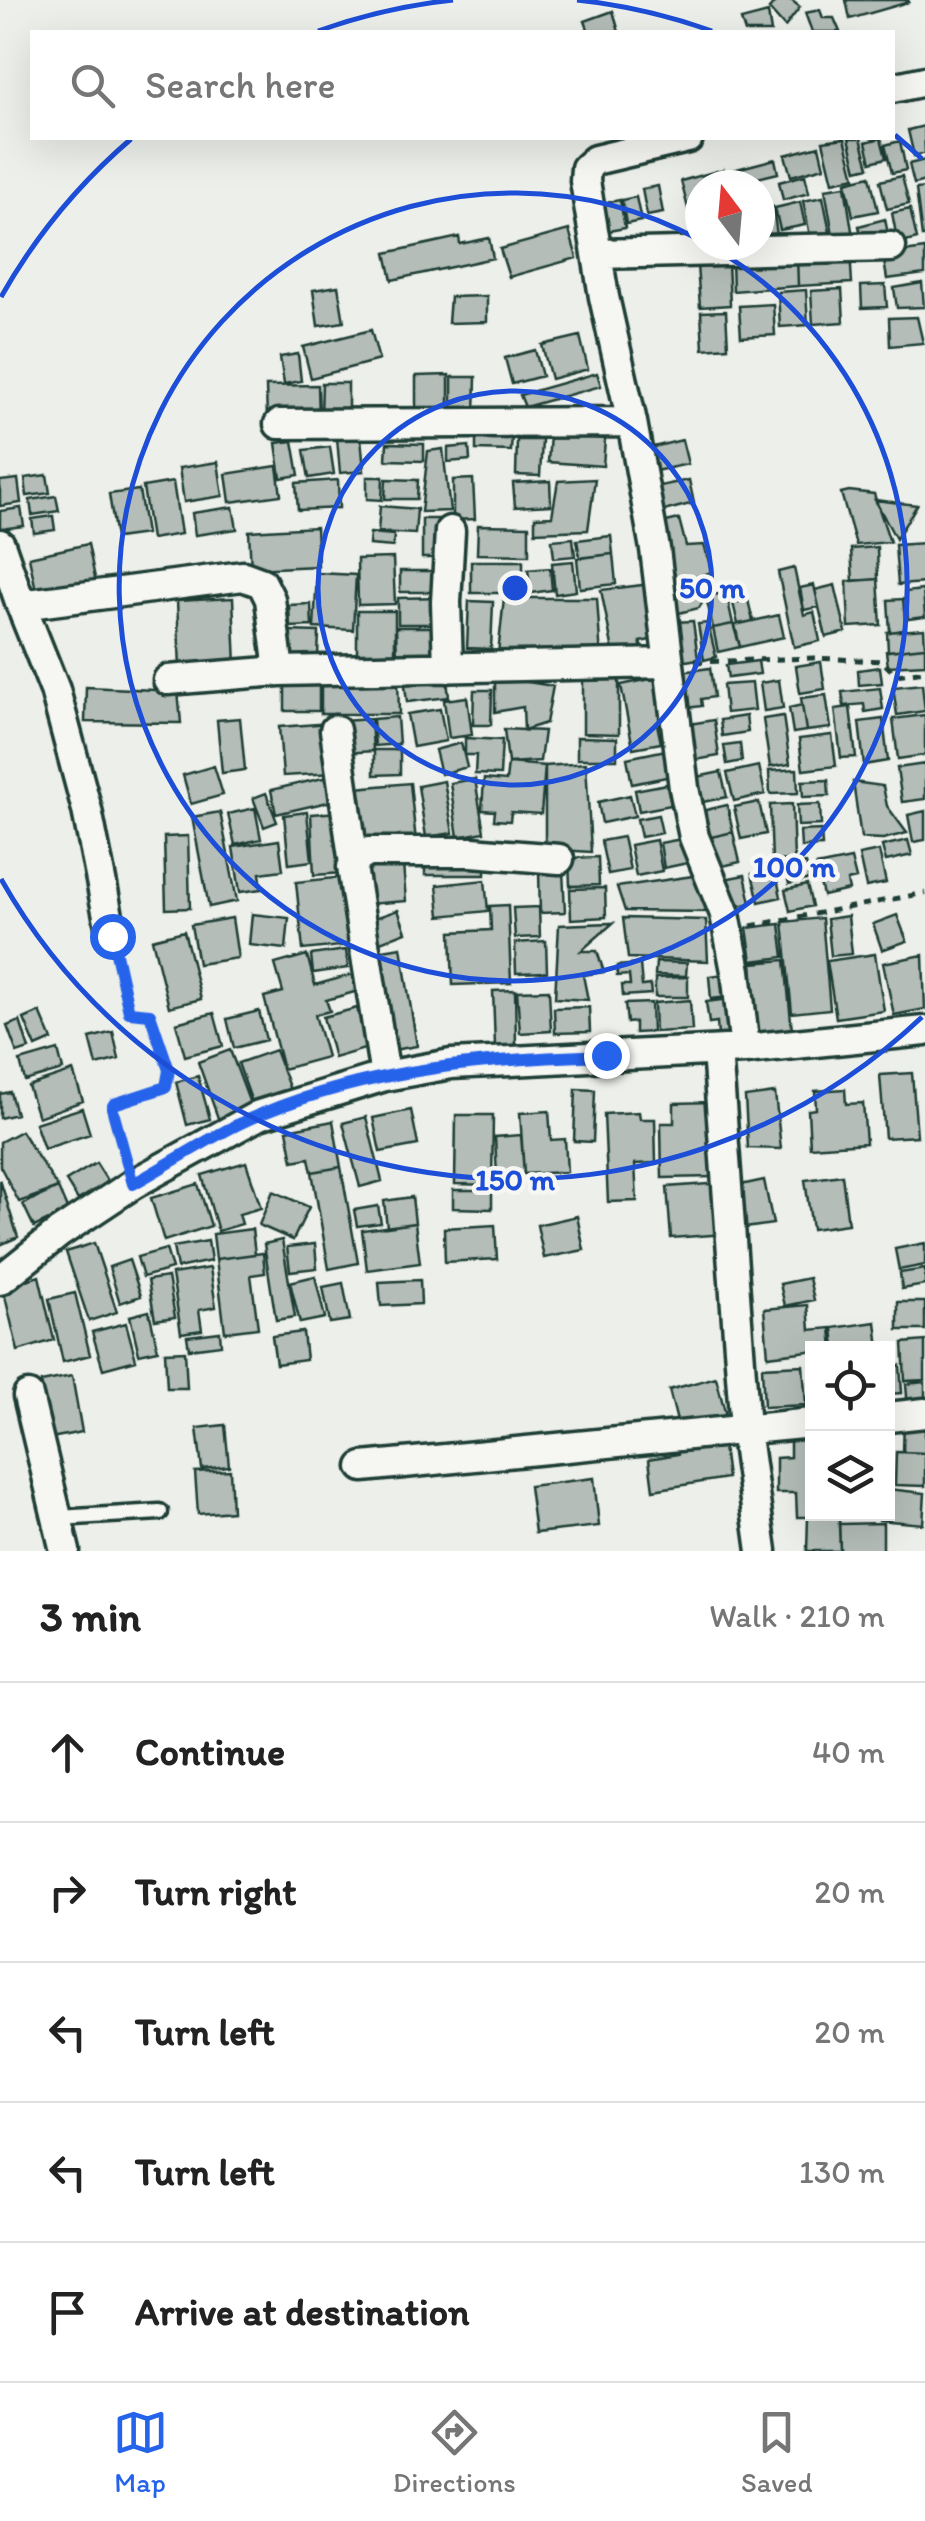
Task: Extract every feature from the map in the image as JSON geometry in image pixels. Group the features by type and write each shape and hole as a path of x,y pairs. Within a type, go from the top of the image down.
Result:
{"street":[{"path":"895,87 925,80"},
{"path":"680,140 595,160 586,168 584,181 655,549 667,662 694,837 725,914 736,971 731,1050 744,1429 762,1551"},
{"path":"596,254 891,247"},
{"path":"279,424 632,422"},
{"path":"448,668 450,531"},
{"path":"0,544 60,708 87,810 112,936"},
{"path":"21,605 243,576 262,583 270,600 279,671"},
{"path":"168,680 279,671 667,662"},
{"path":"335,730 385,1076"},
{"path":"354,864 368,852 472,852 560,859"},
{"path":"0,1280 133,1184 259,1115 385,1076 451,1064 522,1058 731,1050 925,1031"},
{"path":"28,1396 66,1551"},
{"path":"895,1416 925,1414"},
{"path":"364,1467 805,1424"}],"lane":[{"path":"58,1518 160,1512"}],"path":[{"path":"667,662 814,658 882,661 902,676 925,672"},
{"path":"726,932 925,892"},
{"path":"112,936 129,1012 150,1014 169,1070 166,1087 114,1104 112,1108 133,1184"}],"building":[{"path":"777,0 791,0 800,7 785,27 769,9"},
{"path":"846,0 908,0 909,2 850,19"},
{"path":"820,10 823,18 834,18 839,30 811,30 805,13"},
{"path":"613,11 618,30 588,30 585,21"},
{"path":"768,13 771,30 744,30 741,20"},
{"path":"924,126 925,153 914,156 908,130"},
{"path":"846,140 855,177 833,182 823,141"},
{"path":"850,140 862,140 869,167 857,170"},
{"path":"882,140 886,158 871,162 866,142"},
{"path":"900,141 906,170 892,173 885,145"},
{"path":"819,146 824,167 791,176 785,155"},
{"path":"775,159 778,173 775,170 733,170"},
{"path":"925,160 925,181 914,184 909,164"},
{"path":"805,175 809,193 783,200 779,182"},
{"path":"870,176 878,211 853,216 846,182"},
{"path":"902,176 909,204 887,209 880,181"},
{"path":"658,186 663,213 647,216 642,189"},
{"path":"845,186 853,237 834,240 825,189"},
{"path":"925,188 925,237 922,237 916,189"},
{"path":"636,197 641,221 626,224 622,200"},
{"path":"823,197 832,242 812,246 803,201"},
{"path":"620,200 625,228 598,233 592,205"},
{"path":"800,202 805,225 780,230 775,208"},
{"path":"910,209 917,239 898,244 892,213"},
{"path":"885,219 889,239 863,244 859,226"},
{"path":"569,230 577,258 509,277 500,249"},
{"path":"459,237 460,244 489,238 493,258 392,280 386,253"},
{"path":"925,249 925,274 887,279 883,255"},
{"path":"850,252 852,283 798,286 797,255"},
{"path":"797,255 798,286 733,291 732,260 775,260 775,257"},
{"path":"728,263 730,305 700,307 697,265"},
{"path":"922,283 924,307 897,308 894,288"},
{"path":"885,285 887,307 862,308 861,286"},
{"path":"338,286 344,322 318,326 313,290"},
{"path":"842,289 844,322 813,324 811,291"},
{"path":"806,290 808,325 780,327 778,292"},
{"path":"487,296 487,322 448,323 450,297"},
{"path":"773,304 775,335 741,337 739,306"},
{"path":"726,311 728,347 703,349 701,312"},
{"path":"917,317 923,343 890,346 889,318"},
{"path":"371,330 379,360 311,378 303,347"},
{"path":"580,336 588,369 551,379 542,345"},
{"path":"535,350 542,376 512,384 505,358"},
{"path":"298,354 301,381 284,384 280,357"},
{"path":"597,373 601,386 525,407 520,395"},
{"path":"449,375 449,420 416,420 416,376"},
{"path":"452,377 476,377 475,416 452,415"},
{"path":"322,383 348,383 348,417 321,417"},
{"path":"318,385 319,419 267,420 266,386"},
{"path":"476,434 512,435 511,451 476,450"},
{"path":"550,435 605,439 603,466 548,462"},
{"path":"361,437 364,471 340,473 337,438"},
{"path":"517,440 542,440 540,476 516,475"},
{"path":"682,440 688,464 646,473 641,450"},
{"path":"293,441 299,475 281,478 276,443"},
{"path":"387,443 424,444 424,461 386,460"},
{"path":"469,446 470,460 448,462 448,448"},
{"path":"330,447 334,474 309,478 304,450"},
{"path":"443,449 450,511 421,512 428,451"},
{"path":"218,462 223,496 184,502 179,468"},
{"path":"277,466 281,495 230,502 226,474"},
{"path":"47,475 50,493 27,496 25,478"},
{"path":"367,477 383,477 382,500 367,499"},
{"path":"18,479 21,503 0,506 0,481"},
{"path":"386,479 418,480 417,499 385,499"},
{"path":"473,479 475,519 453,520 453,480"},
{"path":"595,479 588,530 535,532 535,517 552,516 558,481"},
{"path":"338,480 339,508 298,510 296,483"},
{"path":"689,480 694,503 656,513 650,488"},
{"path":"550,481 551,505 515,507 513,483"},
{"path":"173,482 181,534 151,539 143,487"},
{"path":"139,490 146,534 116,538 109,494"},
{"path":"841,493 874,494 890,542 856,545"},
{"path":"56,496 59,511 32,515 30,500"},
{"path":"875,500 917,505 896,539"},
{"path":"380,506 417,509 415,534 378,532"},
{"path":"233,507 237,529 195,535 192,513"},
{"path":"21,508 24,526 0,529 0,511"},
{"path":"53,516 55,530 34,533 32,519"},
{"path":"422,519 443,519 444,558 422,558"},
{"path":"679,519 686,546 704,545 712,572 681,581 701,590 704,600 699,608 671,615 662,586 675,575 662,523"},
{"path":"478,525 529,526 529,555 477,554"},
{"path":"316,527 318,566 251,569 249,531"},
{"path":"370,533 394,535 393,547 369,545"},
{"path":"611,536 613,554 580,558 577,540"},
{"path":"573,538 575,556 554,558 552,540"},
{"path":"925,543 925,583 898,585 895,545"},
{"path":"88,544 96,583 37,595 29,557"},
{"path":"877,547 878,579 853,581 851,549"},
{"path":"613,554 616,584 580,588 577,558"},
{"path":"393,558 395,604 358,605 357,559"},
{"path":"471,561 523,561 523,593 471,593"},
{"path":"573,561 576,591 555,594 552,563"},
{"path":"550,568 552,590 531,593 528,570"},
{"path":"794,568 804,615 814,612 820,641 794,647 778,572"},
{"path":"400,571 443,571 443,592 400,592"},
{"path":"317,573 356,575 353,630 314,628"},
{"path":"878,579 881,625 849,627 847,581"},
{"path":"651,584 661,638 640,642 645,657 614,656 601,590"},
{"path":"814,585 819,607 804,610 800,588"},
{"path":"835,585 846,632 826,637 815,590"},
{"path":"923,590 925,617 908,619 905,592"},
{"path":"726,592 733,624 713,628 706,597"},
{"path":"441,597 441,624 398,624 398,598"},
{"path":"233,598 236,665 180,668 177,601"},
{"path":"504,598 597,598 601,658 498,654"},
{"path":"903,599 906,630 890,632 888,600"},
{"path":"748,600 753,621 738,624 733,603"},
{"path":"469,601 493,602 491,649 467,648"},
{"path":"311,604 312,626 290,627 289,605"},
{"path":"357,611 395,611 395,660 357,660"},
{"path":"779,615 784,637 740,647 735,625"},
{"path":"693,621 698,659 680,662 673,622"},
{"path":"708,623 716,657 704,660 698,624"},
{"path":"733,624 740,647 718,652 713,628"},
{"path":"396,627 444,627 444,658 397,659"},
{"path":"924,629 925,647 888,651 887,632"},
{"path":"287,631 319,632 318,656 286,655"},
{"path":"925,647 925,664 888,666 886,651"},
{"path":"758,661 760,674 728,678 726,665"},
{"path":"821,662 825,689 800,693 796,666"},
{"path":"880,667 882,683 859,685 858,670"},
{"path":"710,668 714,697 701,699 702,706 679,709 674,673"},
{"path":"446,672 449,697 407,702 404,677"},
{"path":"495,677 553,686 546,723 524,730 523,707 495,712"},
{"path":"661,677 670,721 657,724 661,743 633,748 621,685"},
{"path":"398,679 399,714 321,714 321,680"},
{"path":"583,680 619,680 619,734 583,733"},
{"path":"779,680 783,708 764,711 760,683"},
{"path":"285,683 319,683 319,711 285,711"},
{"path":"752,683 755,710 726,713 723,685"},
{"path":"922,684 925,711 897,715 893,687"},
{"path":"86,687 178,691 181,723 85,722"},
{"path":"880,688 883,709 865,712 864,704 844,706 842,692"},
{"path":"474,690 492,690 491,725 473,725"},
{"path":"826,695 831,728 806,731 801,698"},
{"path":"467,697 472,735 449,738 444,700"},
{"path":"802,705 806,731 793,733 789,708"},
{"path":"850,707 856,757 841,758 835,709"},
{"path":"440,709 446,741 413,747 407,714"},
{"path":"925,715 925,755 898,759 893,719"},
{"path":"746,716 748,732 722,736 720,720"},
{"path":"783,716 790,764 770,767 763,719"},
{"path":"397,717 399,744 375,746 373,719"},
{"path":"240,718 245,770 222,773 217,720"},
{"path":"371,719 373,751 345,753 342,721"},
{"path":"883,719 888,761 864,765 859,722"},
{"path":"714,720 719,756 689,761 683,725"},
{"path":"330,723 334,773 283,776 279,727"},
{"path":"504,729 544,731 540,761 508,763"},
{"path":"832,735 836,766 803,770 799,739"},
{"path":"577,737 617,738 617,759 577,759"},
{"path":"465,738 502,740 500,775 475,774 476,755 465,755"},
{"path":"461,743 467,767 441,774 435,750"},
{"path":"740,744 742,761 727,764 724,746"},
{"path":"374,750 400,750 400,774 374,775"},
{"path":"666,750 671,776 632,784 627,758"},
{"path":"508,763 545,766 541,814 511,812 510,821 494,820 495,811 482,810 484,779 506,781"},
{"path":"586,763 591,852 545,849 545,766"},
{"path":"925,764 925,799 902,802 897,768"},
{"path":"214,766 223,795 191,804 183,775"},
{"path":"759,766 765,794 734,801 727,773"},
{"path":"797,769 798,793 770,794 769,771"},
{"path":"721,772 727,797 698,803 692,778"},
{"path":"336,775 341,799 276,814 271,790"},
{"path":"475,779 484,832 458,837 450,783"},
{"path":"828,780 829,796 803,797 802,781"},
{"path":"444,781 453,833 426,837 418,786"},
{"path":"853,782 883,786 887,806 907,833 883,839 861,838"},
{"path":"410,783 416,842 362,848 356,788"},
{"path":"667,784 671,805 639,811 635,790"},
{"path":"266,793 277,822 264,827 253,798"},
{"path":"630,795 635,816 602,823 598,802"},
{"path":"759,802 766,834 741,839 734,807"},
{"path":"792,804 794,860 772,861 770,805"},
{"path":"820,804 821,825 798,826 797,805"},
{"path":"727,805 733,832 707,838 702,811"},
{"path":"255,808 261,839 235,845 228,814"},
{"path":"925,811 925,840 913,842 908,815"},
{"path":"220,812 237,901 209,907 192,817"},
{"path":"307,812 312,861 289,864 284,815"},
{"path":"340,812 343,873 314,875 311,814"},
{"path":"658,815 662,833 641,837 637,819"},
{"path":"821,830 822,846 801,847 800,831"},
{"path":"733,832 740,862 709,869 703,839"},
{"path":"188,836 190,908 166,909 164,837"},
{"path":"623,837 630,870 608,874 601,841"},
{"path":"687,838 692,862 664,868 660,843"},
{"path":"279,840 283,870 260,873 262,889 240,892 233,847"},
{"path":"656,840 662,871 636,876 630,845"},
{"path":"908,840 912,855 886,861 882,846"},
{"path":"879,851 886,883 866,887 859,855"},
{"path":"598,857 599,885 570,886 569,858"},
{"path":"851,859 856,879 847,881 849,890 823,896 816,866"},
{"path":"425,860 485,860 485,875 425,875"},
{"path":"806,863 810,879 789,884 785,868"},
{"path":"403,864 406,901 368,904 365,867"},
{"path":"775,869 781,897 759,902 752,874"},
{"path":"563,870 565,912 540,913 539,871"},
{"path":"700,875 708,912 625,911 617,887"},
{"path":"745,875 751,903 730,908 724,879"},
{"path":"344,877 351,945 303,950 296,882"},
{"path":"485,880 488,911 440,916 437,885"},
{"path":"807,885 812,906 790,911 785,890"},
{"path":"605,888 606,917 571,919 570,889"},
{"path":"508,905 511,983 453,985 451,932 491,930 490,906"},
{"path":"539,907 540,937 515,938 513,908"},
{"path":"398,910 406,932 378,943 369,920"},
{"path":"252,914 289,918 286,949 249,945"},
{"path":"897,915 907,941 882,950 873,924"},
{"path":"848,916 852,954 831,956 827,919"},
{"path":"232,918 238,958 198,964 191,925"},
{"path":"623,918 706,920 708,961 628,958"},
{"path":"822,918 830,1009 792,1013 783,922"},
{"path":"613,923 581,951 597,951 604,972 583,975 588,1000 555,998 559,925"},
{"path":"780,924 784,957 752,961 747,928"},
{"path":"184,931 201,999 169,1007 152,939"},
{"path":"546,941 547,972 516,973 515,943"},
{"path":"401,947 417,1046 387,1051 371,952"},
{"path":"346,950 348,968 313,973 311,955"},
{"path":"875,954 884,1011 836,1018 827,961"},
{"path":"307,955 315,985 354,974 358,991 326,1000 330,1011 315,1015 327,1057 283,1069 264,997 283,992 275,964"},
{"path":"923,955 925,1009 894,1015 883,963"},
{"path":"785,960 792,1031 758,1034 752,963"},
{"path":"656,962 687,963 686,976 655,975"},
{"path":"640,964 642,986 650,985 651,994 623,996 622,985 630,985 629,975 617,976 617,966"},
{"path":"734,973 736,996 711,999 709,976"},
{"path":"688,977 688,997 655,997 655,978"},
{"path":"515,990 516,1045 495,1046 493,991"},
{"path":"549,990 551,1031 520,1033 517,991"},
{"path":"737,998 732,1034 718,1036 717,1022 709,1023 706,1002"},
{"path":"690,1000 692,1030 655,1032 654,1003"},
{"path":"651,1003 652,1032 635,1033 635,1022 627,1023 625,1004"},
{"path":"589,1007 590,1032 555,1033 554,1008"},
{"path":"357,1008 368,1048 334,1058 323,1017"},
{"path":"259,1011 266,1040 234,1048 227,1019"},
{"path":"40,1012 52,1040 36,1047 24,1019"},
{"path":"214,1013 223,1046 185,1056 176,1023"},
{"path":"20,1021 29,1049 17,1053 7,1026"},
{"path":"113,1032 119,1059 97,1065 90,1038"},
{"path":"58,1050 63,1070 25,1081 20,1061"},
{"path":"230,1050 252,1109 219,1121 198,1062"},
{"path":"275,1050 292,1095 254,1108 238,1063"},
{"path":"73,1071 83,1101 38,1117 28,1086"},
{"path":"912,1073 917,1136 885,1138 880,1075"},
{"path":"198,1076 210,1119 187,1125 176,1082"},
{"path":"576,1089 595,1090 593,1142 574,1141"},
{"path":"845,1089 846,1104 863,1103 866,1143 810,1147 808,1110 816,1109 815,1091"},
{"path":"10,1092 16,1114 0,1118 0,1094"},
{"path":"775,1093 781,1149 748,1148 745,1097"},
{"path":"713,1102 714,1177 662,1178 661,1123 674,1123 674,1103"},
{"path":"82,1108 90,1134 44,1149 35,1123"},
{"path":"411,1110 418,1145 380,1152 373,1118"},
{"path":"549,1111 551,1140 565,1139 567,1172 524,1174 520,1113"},
{"path":"639,1112 640,1119 655,1119 656,1163 635,1164 637,1201 608,1202 604,1114"},
{"path":"456,1115 493,1115 492,1185 455,1184"},
{"path":"366,1117 382,1181 360,1187 343,1123"},
{"path":"333,1121 341,1167 312,1172 309,1158 293,1161 287,1130"},
{"path":"21,1131 58,1188 19,1202 0,1166 0,1142"},
{"path":"521,1135 524,1174 497,1176 495,1137"},
{"path":"246,1162 261,1208 239,1214 242,1224 218,1231 202,1175"},
{"path":"96,1163 108,1182 78,1200 66,1181"},
{"path":"341,1167 358,1263 329,1269 312,1172"},
{"path":"842,1175 848,1224 812,1229 805,1180"},
{"path":"0,1180 18,1237 0,1245"},
{"path":"764,1180 773,1224 745,1228 736,1186"},
{"path":"722,1183 725,1234 671,1238 667,1187"},
{"path":"198,1184 211,1226 164,1241 151,1198"},
{"path":"58,1188 68,1211 34,1227 23,1204"},
{"path":"453,1190 492,1190 492,1209 453,1208"},
{"path":"273,1191 309,1207 293,1240 259,1225"},
{"path":"412,1197 415,1223 387,1227 384,1201"},
{"path":"378,1206 381,1223 357,1226 354,1210"},
{"path":"577,1216 584,1250 544,1258 537,1225"},
{"path":"415,1223 420,1263 367,1270 362,1230"},
{"path":"495,1225 497,1259 445,1262 444,1228"},
{"path":"252,1229 255,1254 216,1259 213,1234"},
{"path":"282,1240 295,1317 276,1320 264,1244"},
{"path":"208,1241 211,1261 177,1268 173,1247"},
{"path":"94,1243 117,1312 89,1321 66,1252"},
{"path":"925,1243 925,1265 899,1270 895,1249"},
{"path":"315,1244 317,1268 290,1271 287,1247"},
{"path":"166,1249 172,1269 143,1277 137,1257"},
{"path":"263,1253 265,1273 251,1275 258,1328 225,1332 216,1259"},
{"path":"129,1260 141,1296 120,1303 109,1267"},
{"path":"210,1268 216,1307 199,1310 202,1330 181,1333 172,1274"},
{"path":"925,1269 925,1285 902,1289 900,1273"},
{"path":"39,1276 54,1340 18,1351 3,1288"},
{"path":"315,1276 325,1318 300,1323 290,1282"},
{"path":"168,1277 175,1317 155,1320 148,1280"},
{"path":"809,1278 814,1300 785,1306 780,1284"},
{"path":"420,1280 421,1304 381,1306 379,1282"},
{"path":"343,1283 350,1320 330,1323 323,1287"},
{"path":"75,1293 90,1355 63,1362 49,1299"},
{"path":"898,1302 925,1302 925,1330 898,1330"},
{"path":"808,1305 810,1330 831,1328 832,1341 805,1341 805,1351 768,1356 764,1309"},
{"path":"149,1311 158,1350 139,1354 130,1316"},
{"path":"876,1322 878,1341 834,1341 833,1328"},
{"path":"126,1323 136,1360 103,1369 92,1332"},
{"path":"220,1332 221,1345 189,1349 187,1336"},
{"path":"303,1332 306,1360 276,1364 272,1336"},
{"path":"925,1341 925,1380 905,1381 903,1343"},
{"path":"185,1351 187,1388 167,1388 165,1352"},
{"path":"803,1365 805,1405 764,1407 762,1367"},
{"path":"895,1365 900,1365 902,1393 895,1394"},
{"path":"72,1376 82,1432 51,1438 41,1382"},
{"path":"716,1377 726,1416 679,1429 669,1390"},
{"path":"925,1382 925,1407 908,1409 906,1384"},
{"path":"904,1420 925,1421 925,1453 903,1452"},
{"path":"225,1425 229,1466 202,1469 197,1428"},
{"path":"805,1437 805,1517 797,1517 796,1493 776,1493 776,1458 790,1457 790,1438"},
{"path":"704,1441 705,1449 723,1447 727,1478 653,1490 649,1459 678,1454 677,1445"},
{"path":"896,1452 925,1453 925,1486 895,1485"},
{"path":"230,1470 232,1511 198,1514 195,1472"},
{"path":"594,1478 599,1526 535,1533 529,1486"},
{"path":"895,1490 925,1493 923,1524 890,1521 895,1521"},
{"path":"808,1521 839,1521 840,1551 807,1551"},
{"path":"883,1523 883,1551 840,1551 839,1524"}],"route":[{"path":"112,936 129,1012 150,1014 170,1081 166,1087 114,1104 112,1108 133,1184 259,1115 326,1092 451,1064 606,1055"}]}
